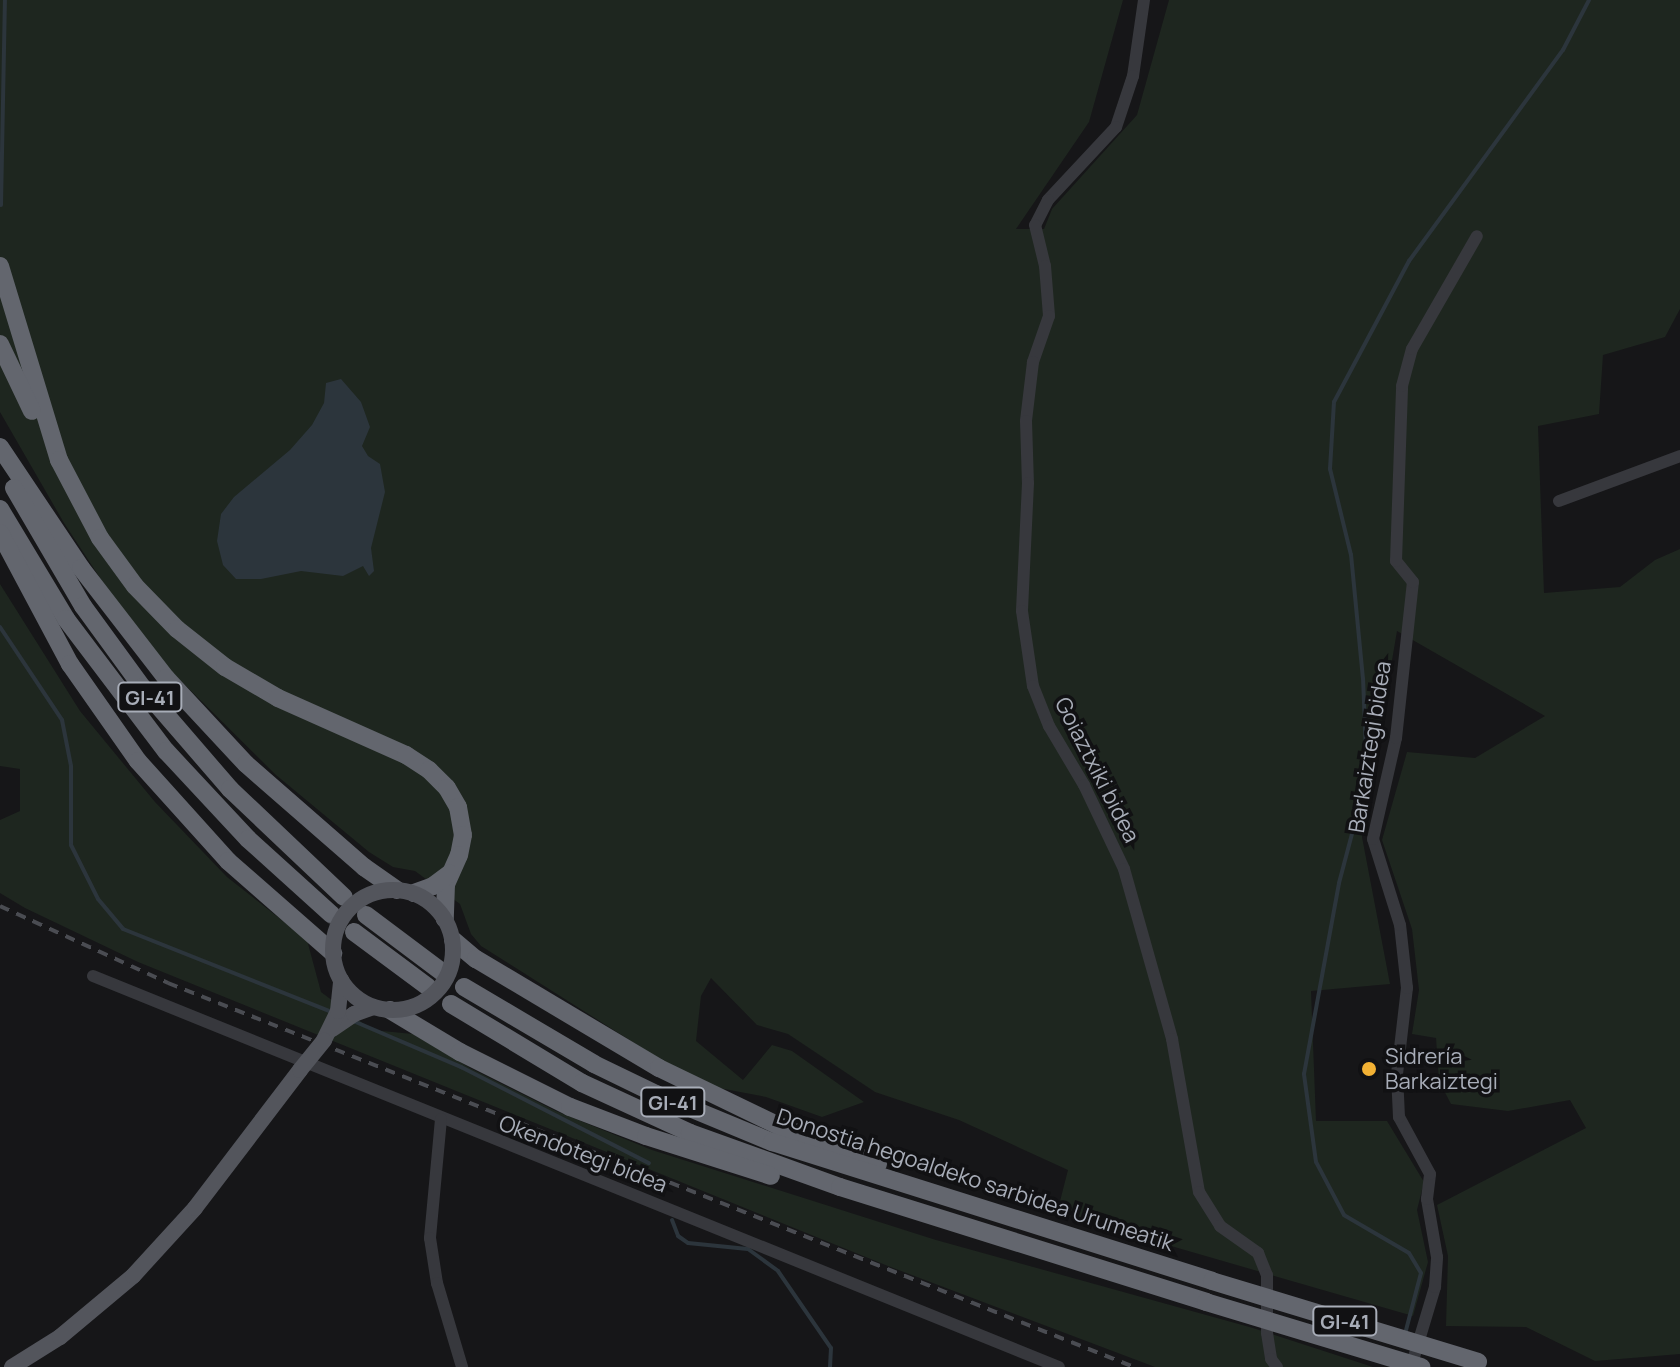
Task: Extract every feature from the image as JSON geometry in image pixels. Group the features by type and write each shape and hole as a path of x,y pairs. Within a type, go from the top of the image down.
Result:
{"highway":[{"path":"0,266 48,432 71,486 100,538 155,608 201,649 251,683 406,755 429,770 447,788 458,807 463,835 444,895 445,919"},
{"path":"0,344 34,417 48,432"},
{"path":"0,447 122,625 208,724 303,815 405,892 433,886 450,873"},
{"name":"GI-41","path":"0,463 83,606 142,687 230,789 344,897"},
{"name":"GI-41","path":"0,509 66,619 158,741 248,839 331,914"},
{"path":"0,533 70,664 156,783 228,861 333,953"},
{"path":"366,915 442,972"},
{"path":"354,932 428,987"},
{"path":"453,940 476,959 659,1068 779,1126 881,1166 898,1182"},
{"name":"Donostia hegoaldeko sarbidea Urumeatik","path":"464,987 580,1057 656,1094 772,1142 1486,1364"},
{"name":"Donostia hegoaldeko sarbidea Urumeatik","path":"451,1004 582,1083 749,1156 1421,1367"},
{"path":"382,1009 520,1084 646,1136 814,1189 840,1187"}],"main road":[{"path":"12,1367 101,1306 154,1254 195,1208 324,1040 345,1019 382,1009 417,1006 438,990 451,967 453,940 445,919 432,903 405,892 369,895 346,912 334,938 333,953 341,980 338,1011 324,1040"},
{"path":"341,980 360,1001 382,1009"}],"street":[{"name":"Goiaztxiki bidea","path":"1144,0 1133,76 1116,127 1048,200 1035,225 1045,266 1049,316 1033,362 1026,421 1028,483 1022,611 1033,686 1049,726 1084,785 1124,869 1172,1039 1199,1192 1220,1226 1258,1253 1267,1275 1267,1333 1271,1359 1277,1367"},
{"name":"Barkaiztegi bidea","path":"1411,1367 1435,1287 1437,1257 1427,1199 1430,1174 1399,1117 1397,1074 1407,988 1400,925 1373,839 1396,738 1413,582 1396,561 1402,386 1412,349 1477,236"},
{"path":"1559,501 1680,456"},
{"name":"Okendotegi bidea","path":"93,976 1059,1367"},
{"path":"441,1119 430,1238 437,1283 462,1367"}],"shaded area":[{"path":"0,0 1123,0 1089,122 1016,229 1044,229 1052,209 1137,115 1169,0 1680,0 1680,309 1665,337 1603,355 1599,414 1538,426 1544,593 1620,587 1655,560 1680,549 1680,1354 1595,1361 1526,1327 1446,1326 1448,1256 1437,1205 1586,1128 1570,1100 1508,1111 1451,1104 1439,1081 1436,1038 1412,1034 1419,990 1412,929 1382,840 1407,752 1475,758 1545,716 1397,631 1362,837 1390,984 1311,991 1316,1121 1387,1121 1424,1182 1417,1210 1428,1262 1413,1316 1057,1213 1068,1170 959,1120 875,1092 788,1034 757,1025 711,978 701,996 696,1041 743,1080 772,1045 792,1051 864,1102 822,1117 766,1097 719,1088 669,1065 481,946 471,934 460,904 415,871 393,867 369,852 276,775 169,669 131,625 64,523 0,412"},
{"path":"341,379 361,402 370,427 362,446 368,456 380,464 385,492 371,548 374,571 369,576 363,566 343,576 301,571 261,579 236,579 223,565 217,541 221,514 234,497 290,450 312,425 324,403 326,383"},
{"path":"0,584 80,711 155,802 227,877 307,940 321,992 372,1030 413,1034 470,1068 556,1111 652,1150 936,1240 1253,1328 1373,1367 1155,1367 888,1266 138,962 25,908 0,893 0,820 20,811 20,769 0,766"}],"waterway":[{"path":"1,205 5,0"},
{"path":"1405,1334 1421,1273 1409,1253 1344,1215 1316,1162 1304,1074 1339,883 1367,777 1363,679 1351,555 1330,469 1334,402 1409,261 1563,50 1589,0"},
{"path":"0,627 62,720 71,766 71,845 98,899 123,929 332,1012"},
{"path":"351,1020 461,1067 649,1163"},
{"path":"672,1220 678,1236 688,1243 748,1249 778,1271 831,1348 830,1367"}],"tunnel":[{"path":"331,914 354,932"}],"railway":[{"path":"0,906 168,983 1134,1367"}],"place":[{"name":"Sidrería Barkaiztegi","path":"1369,1069"}]}
